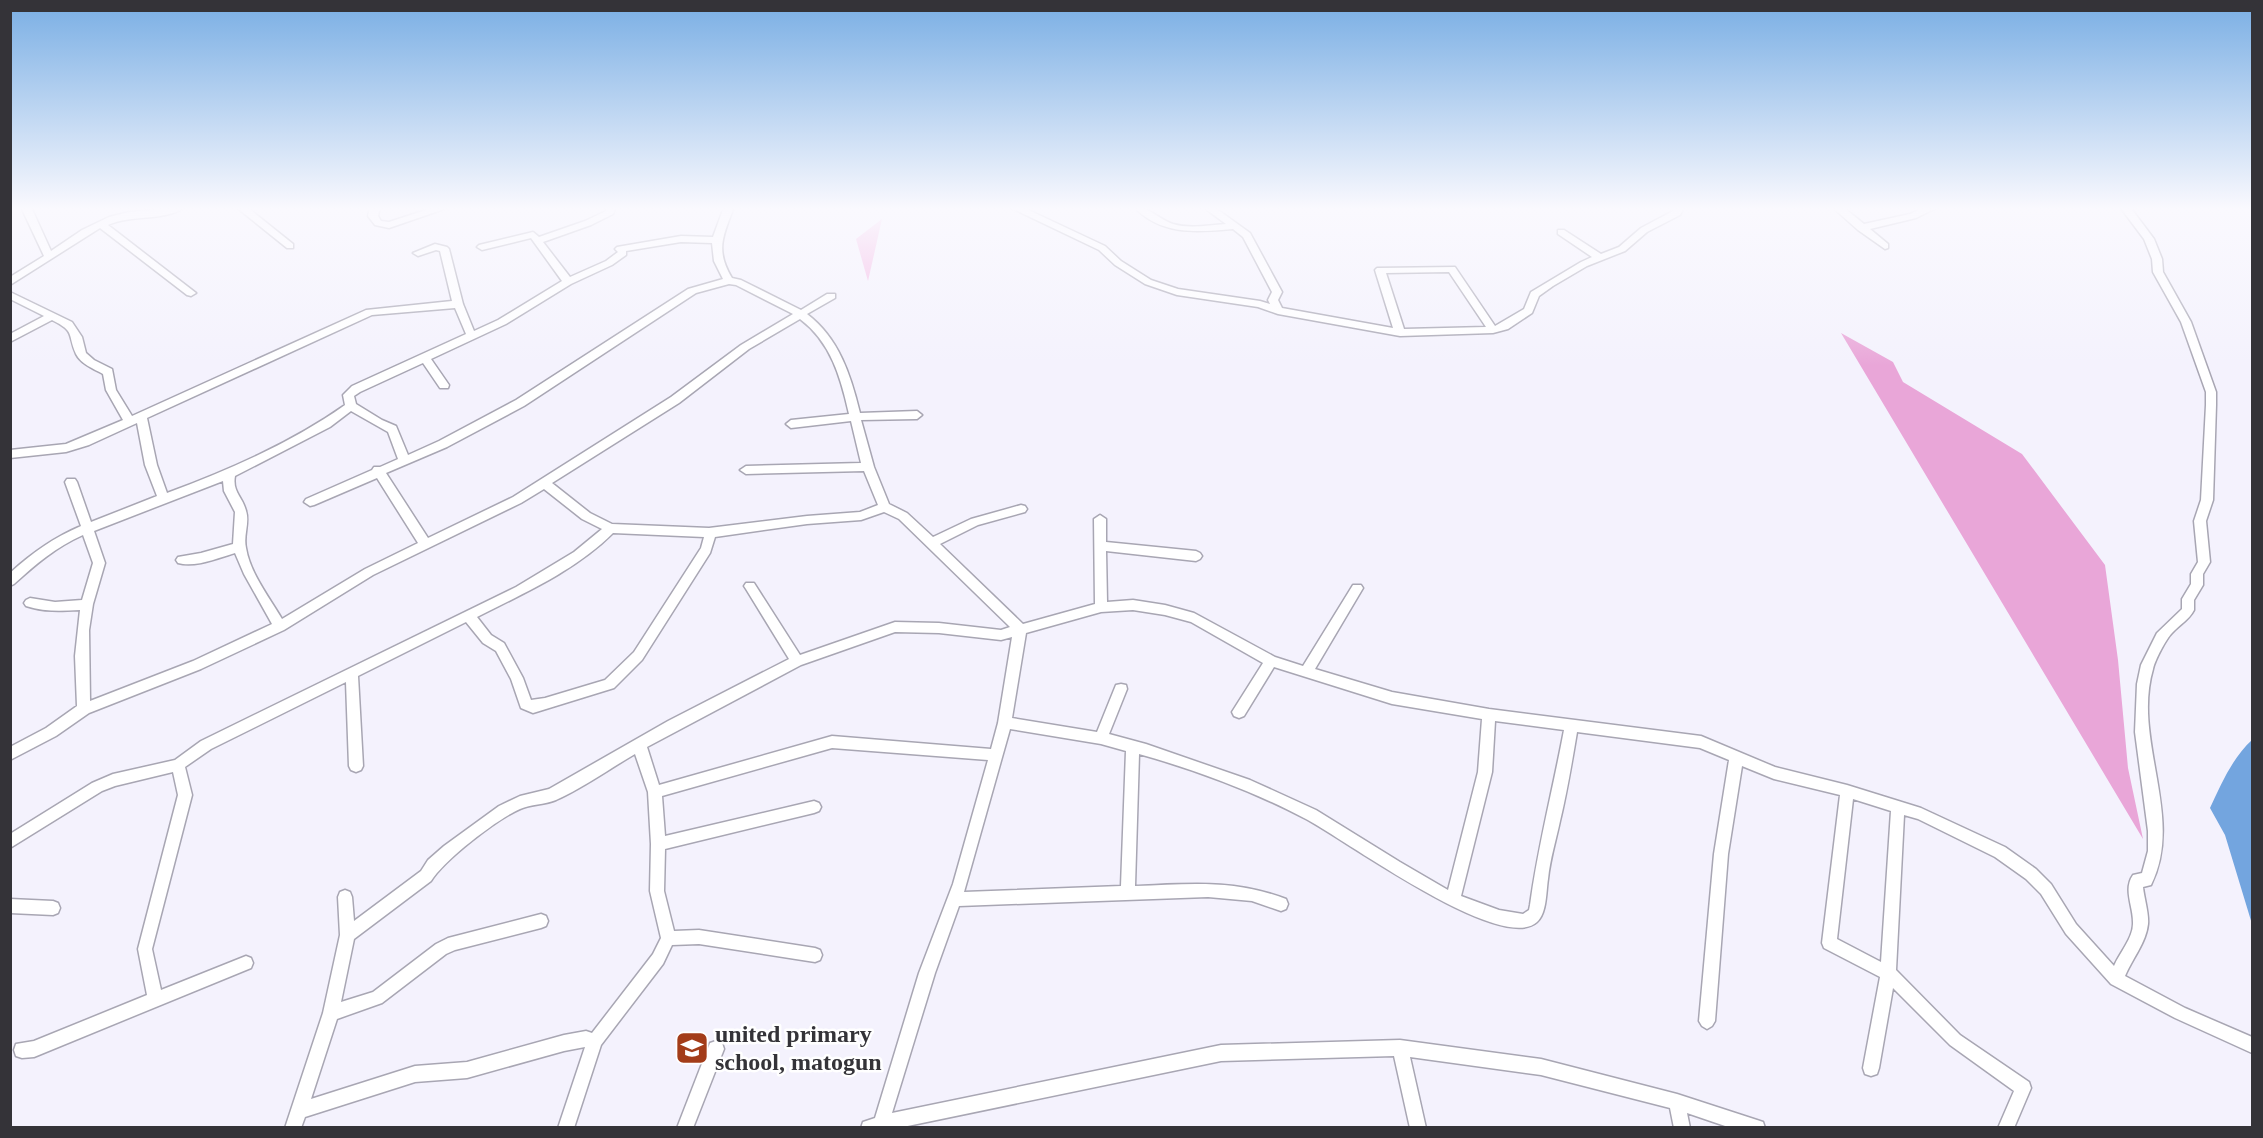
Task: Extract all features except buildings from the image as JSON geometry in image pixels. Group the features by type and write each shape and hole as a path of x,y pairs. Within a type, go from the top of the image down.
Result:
{"street":[{"path":"10,282 44,260"},
{"path":"148,260 191,293"},
{"path":"447,260 458,304 472,337"},
{"path":"551,260 568,282"},
{"path":"404,459 392,429 351,406 348,395 356,389 472,337 568,282 613,260"},
{"path":"717,260 729,281"},
{"path":"1115,260 1148,282 1177,292 1260,304 1278,311 1400,333 1493,330 1504,327 1528,311 1533,297 1542,289 1596,260"},
{"path":"1259,260 1277,292 1273,300 1278,311"},
{"path":"2116,979 2125,957 2134,944 2141,924 2135,884 2138,880 2146,880 2156,859 2153,849 2153,796 2142,730 2141,696 2146,670 2152,652 2159,645 2161,636 2188,610 2188,599 2197,585 2197,574 2204,562 2200,521 2207,500 2211,392 2186,322 2158,272 2157,260"},
{"path":"1400,333 1380,270 1452,268 1493,330"},
{"path":"310,502 378,470 442,444 520,403 692,291 729,281 738,282 800,315 817,328 829,344 850,390 868,467 885,507 903,516 1020,629"},
{"path":"10,295 68,324 77,337 81,354 90,363 108,372 111,390 130,422"},
{"path":"10,754 51,732 84,709 197,665 280,626 369,572 517,500 675,400 745,347 831,296"},
{"path":"10,454 66,448 85,442 370,312 458,304"},
{"path":"10,339 53,315"},
{"path":"425,358 444,386"},
{"path":"10,581 45,550 86,528 230,474 326,424 351,406"},
{"path":"791,424 856,417 917,415"},
{"path":"141,418 151,465 163,498"},
{"path":"746,470 868,467"},
{"path":"378,470 425,544"},
{"path":"230,474 228,483 230,494 242,514 239,547 258,589 280,626"},
{"path":"71,482 99,563 99,571 87,604 81,666 84,709"},
{"path":"544,483 586,516 610,528 709,533 807,520 861,516 885,507"},
{"path":"932,543 975,522 1021,509"},
{"path":"1101,519 1101,607"},
{"path":"10,842 97,787 113,780 178,765 206,745 352,675 569,564 592,548 610,528"},
{"path":"468,615 487,639 500,647 517,678 526,704 533,707 609,684 638,656 706,550 710,540 709,533"},
{"path":"1100,546 1196,556"},
{"path":"182,560 201,558 239,547"},
{"path":"750,586 797,661"},
{"path":"1307,671 1357,588"},
{"path":"30,603 55,607 87,604"},
{"path":"347,935 426,876 449,851 504,810 520,802 552,795 639,744 797,661 895,627 939,628 1001,635 1101,607 1133,605 1194,618 1271,661 1392,698 1489,715 1701,742 1736,759 1774,773 1847,791 1921,814 2000,852 2031,874 2046,889 2071,929 2116,979 2180,1013 2253,1045"},
{"path":"1020,629 1005,723 960,884 927,973 878,1126 1221,1053 1400,1048 1541,1067 1677,1102 1757,1128"},
{"path":"1239,712 1271,661"},
{"path":"352,675 356,766"},
{"path":"1101,738 1121,689"},
{"path":"1453,900 1485,772 1489,715"},
{"path":"1005,723 1101,738 1133,746 1250,786 1311,814 1395,867 1453,900 1499,917 1523,921 1535,914 1543,860 1572,725"},
{"path":"655,792 832,742 996,755"},
{"path":"566,1128 595,1041 658,959 668,938 657,891 658,844 655,792 639,744"},
{"path":"1128,893 1133,746"},
{"path":"1707,1021 1721,854 1736,759"},
{"path":"156,1000 145,949 185,795 178,765"},
{"path":"1847,791 1829,943 1888,973 1954,1040 2023,1088 2006,1128"},
{"path":"658,844 814,807"},
{"path":"1871,1068 1888,973 1898,807"},
{"path":"954,899 1208,890 1252,894 1281,904"},
{"path":"292,1128 331,1013 347,935 345,897"},
{"path":"10,906 53,908"},
{"path":"331,1013 377,998 441,949 453,943 541,921"},
{"path":"668,938 699,937 816,955"},
{"path":"22,1050 34,1049 246,963"},
{"path":"299,1112 415,1074 467,1070 564,1043 586,1039 595,1041"},
{"path":"1400,1048 1418,1128"},
{"path":"685,1128 716,1049"},
{"path":"1677,1102 1682,1128"}],"shaded area":[{"path":"862,260 873,260 868,281"},
{"path":"1841,333 1893,362 1903,382 2022,454 2105,565 2118,660 2128,768 2143,839"}],"water":[{"path":"2252,740 2252,924 2225,835 2210,808 2233,763"}],"place":[{"name":"united primary school, matogun","path":"692,1048"}]}
